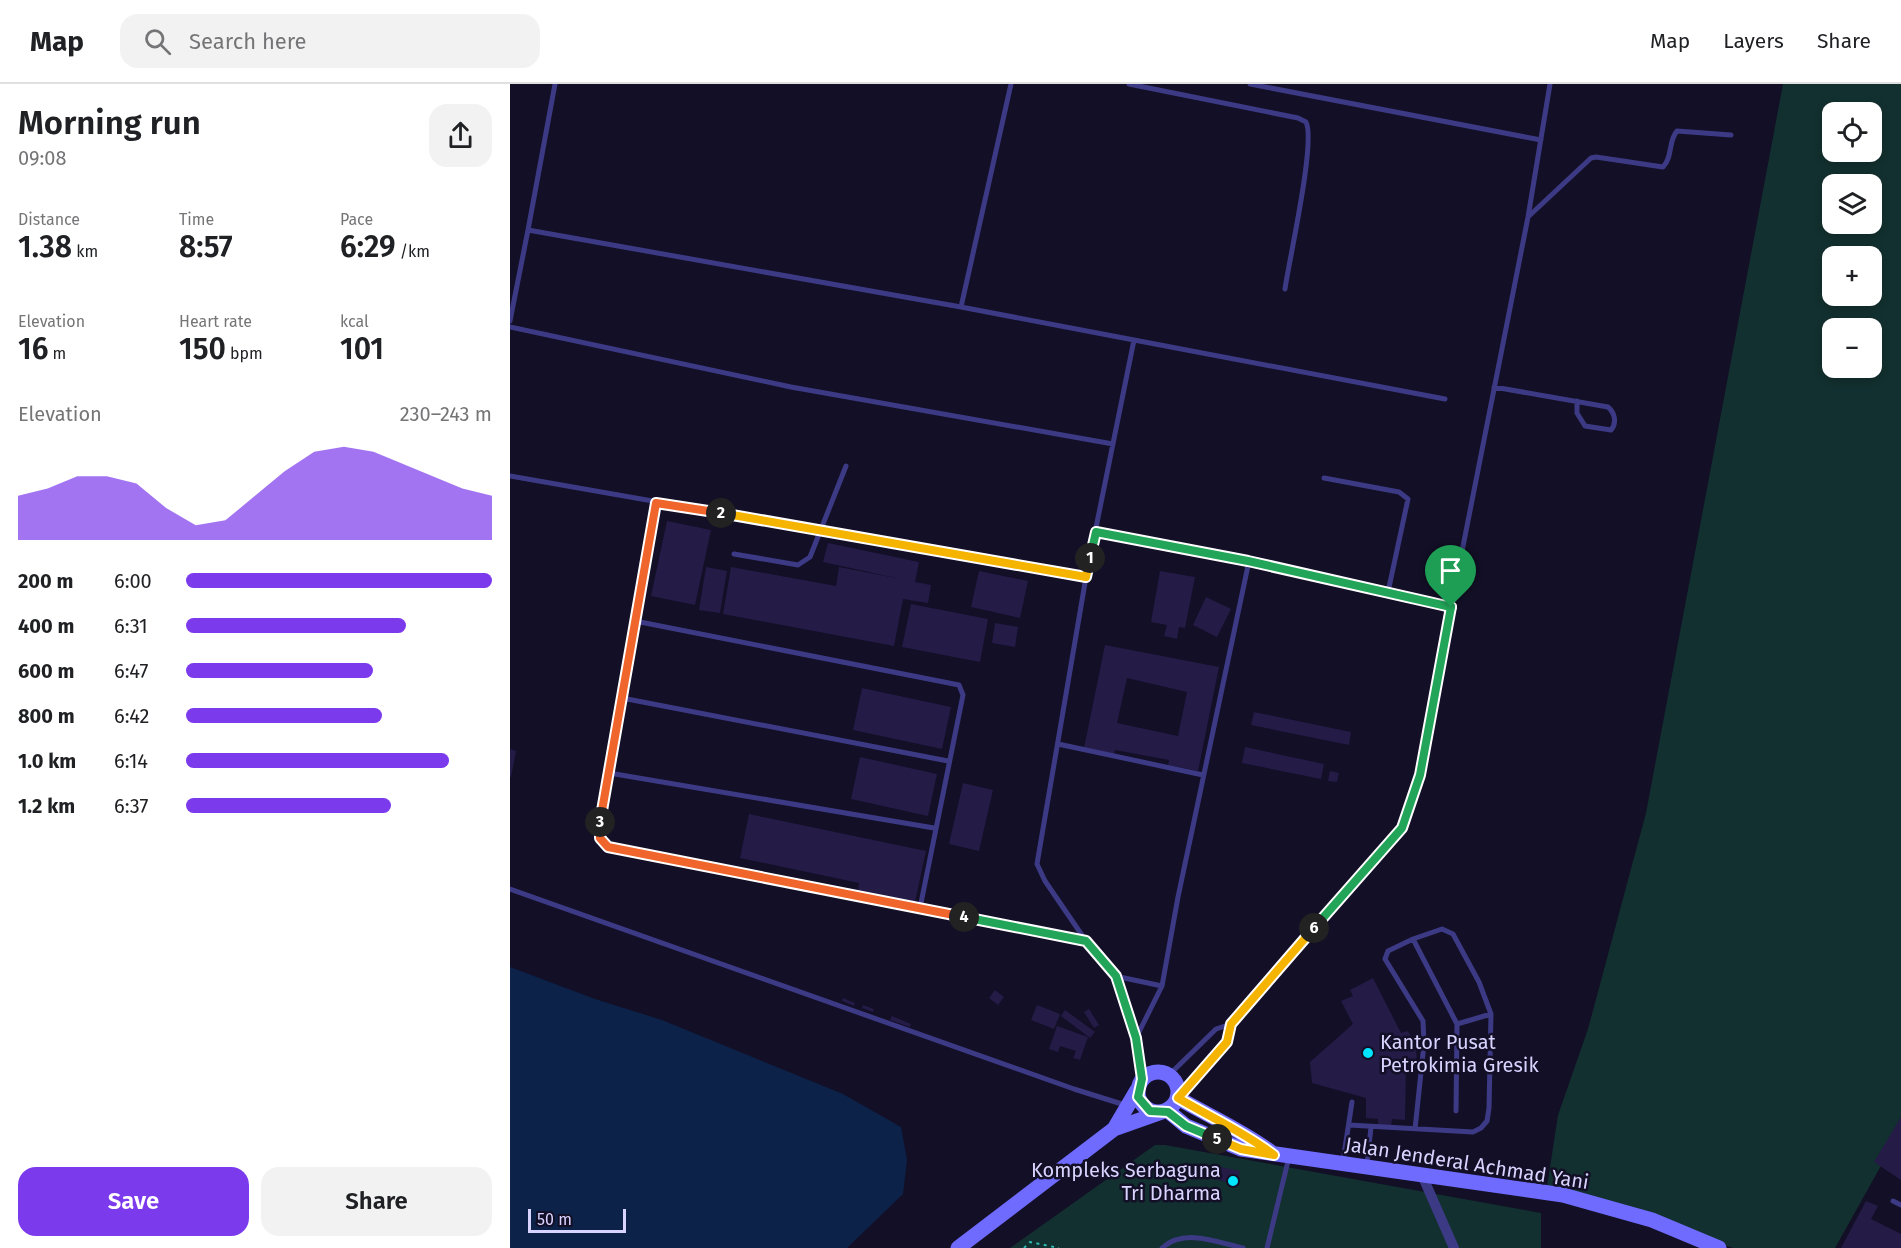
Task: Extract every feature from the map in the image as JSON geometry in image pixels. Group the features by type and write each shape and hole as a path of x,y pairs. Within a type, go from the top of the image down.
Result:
{"main road":[{"path":"965,1246 1114,1129 1140,1085 1152,1073 1169,1075 1177,1084 1178,1097 1165,1112 1114,1129"},
{"path":"1140,1085 1144,1107 1165,1112"},
{"path":"1178,1097 1221,1124 1251,1137 1281,1156"},
{"name":"Jalan Jenderal Achmad Yani","path":"1165,1112 1186,1126 1241,1149 1563,1196 1652,1220 1719,1248"}],"street":[{"path":"1422,1175 1454,1248"}],"lane":[{"path":"510,321 555,84"},
{"path":"961,307 1011,84"},
{"path":"1129,84 1298,118 1306,122 1310,138 1307,166 1284,289"},
{"path":"1250,84 1541,140"},
{"path":"1178,1097 1227,1042 1231,1024 1402,828 1420,775 1528,217 1550,84"},
{"path":"1528,217 1587,161 1596,157 1663,167 1668,161 1673,136 1677,131 1731,135"},
{"path":"528,230 961,307 1445,399"},
{"path":"510,327 791,387 1113,444"},
{"path":"1134,340 1086,577 1037,864 1045,881 1086,941 1116,976 1136,1038 1140,1085"},
{"path":"1494,387 1529,392 1577,401 1610,408 1615,419 1611,430 1585,426 1577,413 1577,401"},
{"path":"734,554 798,565 810,558 819,529 846,466"},
{"path":"510,476 1086,577"},
{"path":"1324,478 1399,492 1408,499 1388,592"},
{"path":"656,503 599,831 600,838 608,847 1086,941"},
{"path":"1096,532 1248,561 1451,607"},
{"path":"1136,1038 1162,986 1248,561"},
{"path":"635,621 956,683 962,689 963,695 934,828 920,908"},
{"path":"622,698 948,761"},
{"path":"1058,744 1203,776"},
{"path":"609,773 934,828"},
{"path":"510,889 1074,1089 1129,1106"},
{"path":"1348,1125 1371,1127 1473,1132 1487,1121 1491,1014 1479,982 1453,934 1442,929 1388,951 1385,959 1423,1022 1424,1044 1415,1129"},
{"path":"1413,939 1457,1024 1456,1111"},
{"path":"1116,976 1162,986"},
{"path":"1457,1024 1491,1014"},
{"path":"1169,1075 1216,1029 1231,1024"},
{"path":"1343,1163 1352,1102"},
{"path":"1367,1167 1371,1127"},
{"path":"1268,1248 1281,1156"},
{"path":"1893,1201 1901,1205"},
{"path":"1162,1248 1172,1241 1193,1237 1243,1248"}],"path":[{"path":"1024,1248 1030,1242 1059,1248"}],"green space":[{"path":"1783,84 1901,84 1901,1130 1835,1248 1733,1248 1547,1187 1558,1115 1588,1029 1646,813"},
{"name":"Kompleks Serbaguna Tri Dharma","path":"1155,1145 1541,1213 1541,1248 1010,1248"}],"water":[{"path":"510,967 595,999 662,1020 843,1094 901,1127 907,1160 903,1194 847,1248 510,1248"}],"building":[{"path":"667,521 711,530 695,605 651,596"},
{"path":"828,543 919,562 915,582 931,585 928,603 903,599 894,646 723,614 731,567 836,586 839,567 901,579 823,562"},
{"path":"706,567 727,571 720,613 699,610"},
{"path":"979,571 1028,581 1020,618 971,607"},
{"path":"1160,571 1195,577 1185,628 1179,627 1177,639 1164,636 1167,625 1151,622"},
{"path":"1206,597 1231,609 1217,637 1193,625"},
{"path":"911,604 988,619 980,662 902,647"},
{"path":"995,623 1018,627 1015,647 992,643"},
{"path":"1105,645 1219,667 1198,771 1168,765 1169,760 1115,750 1114,755 1084,748","holes":["1127,678 1187,692 1178,736 1117,723"]},
{"path":"862,688 951,707 942,749 853,730"},
{"path":"1254,712 1351,732 1349,745 1251,725"},
{"path":"1245,747 1324,764 1321,779 1242,763"},
{"path":"510,749 516,751 511,777 510,777"},
{"path":"860,757 937,774 928,816 851,799"},
{"path":"1330,771 1339,773 1337,782 1328,781"},
{"path":"963,783 993,790 979,851 949,844"},
{"path":"749,814 926,851 915,902 858,890 859,883 740,858"},
{"name":"Kantor Pusat Petrokimia Gresik","path":"1373,978 1401,1033 1408,1031 1416,1045 1417,1067 1406,1067 1405,1120 1392,1119 1391,1127 1378,1126 1378,1119 1366,1118 1366,1098 1312,1083 1310,1062 1353,1024 1341,1001 1353,996 1350,990"},
{"path":"995,990 1004,997 998,1005 989,998"},
{"path":"843,998 855,1003 854,1006 842,1001"},
{"path":"863,1005 874,1009 873,1012 862,1008"},
{"path":"1037,1005 1060,1014 1054,1029 1031,1020"},
{"path":"1089,1009 1099,1025 1094,1028 1084,1012"},
{"path":"1065,1010 1095,1032 1090,1038 1061,1016"},
{"path":"892,1016 911,1024 910,1027 890,1020"},
{"path":"1057,1026 1088,1037 1080,1060 1073,1058 1076,1051 1060,1046 1058,1052 1049,1049"},
{"path":"1901,1117 1901,1180 1874,1162"},
{"path":"1211,1165 1240,1171 1237,1184 1208,1178"},
{"path":"1866,1201 1878,1206 1871,1219 1901,1234 1901,1248 1841,1248"}],"place":[{"name":"Kantor Pusat Petrokimia Gresik","path":"1368,1053"},
{"name":"Kompleks Serbaguna Tri Dharma","path":"1233,1181"}],"route":[{"path":"656,503 819,529 1086,577 1096,532 1248,561 1451,607 1420,775 1402,828 1231,1024 1227,1042 1178,1095 1178,1098 1221,1124 1251,1137 1274,1155 1241,1149 1186,1126 1168,1112 1156,1113 1144,1107 1137,1090 1142,1079 1136,1038 1116,976 1086,941 608,847 600,838 599,831 656,503"}]}
